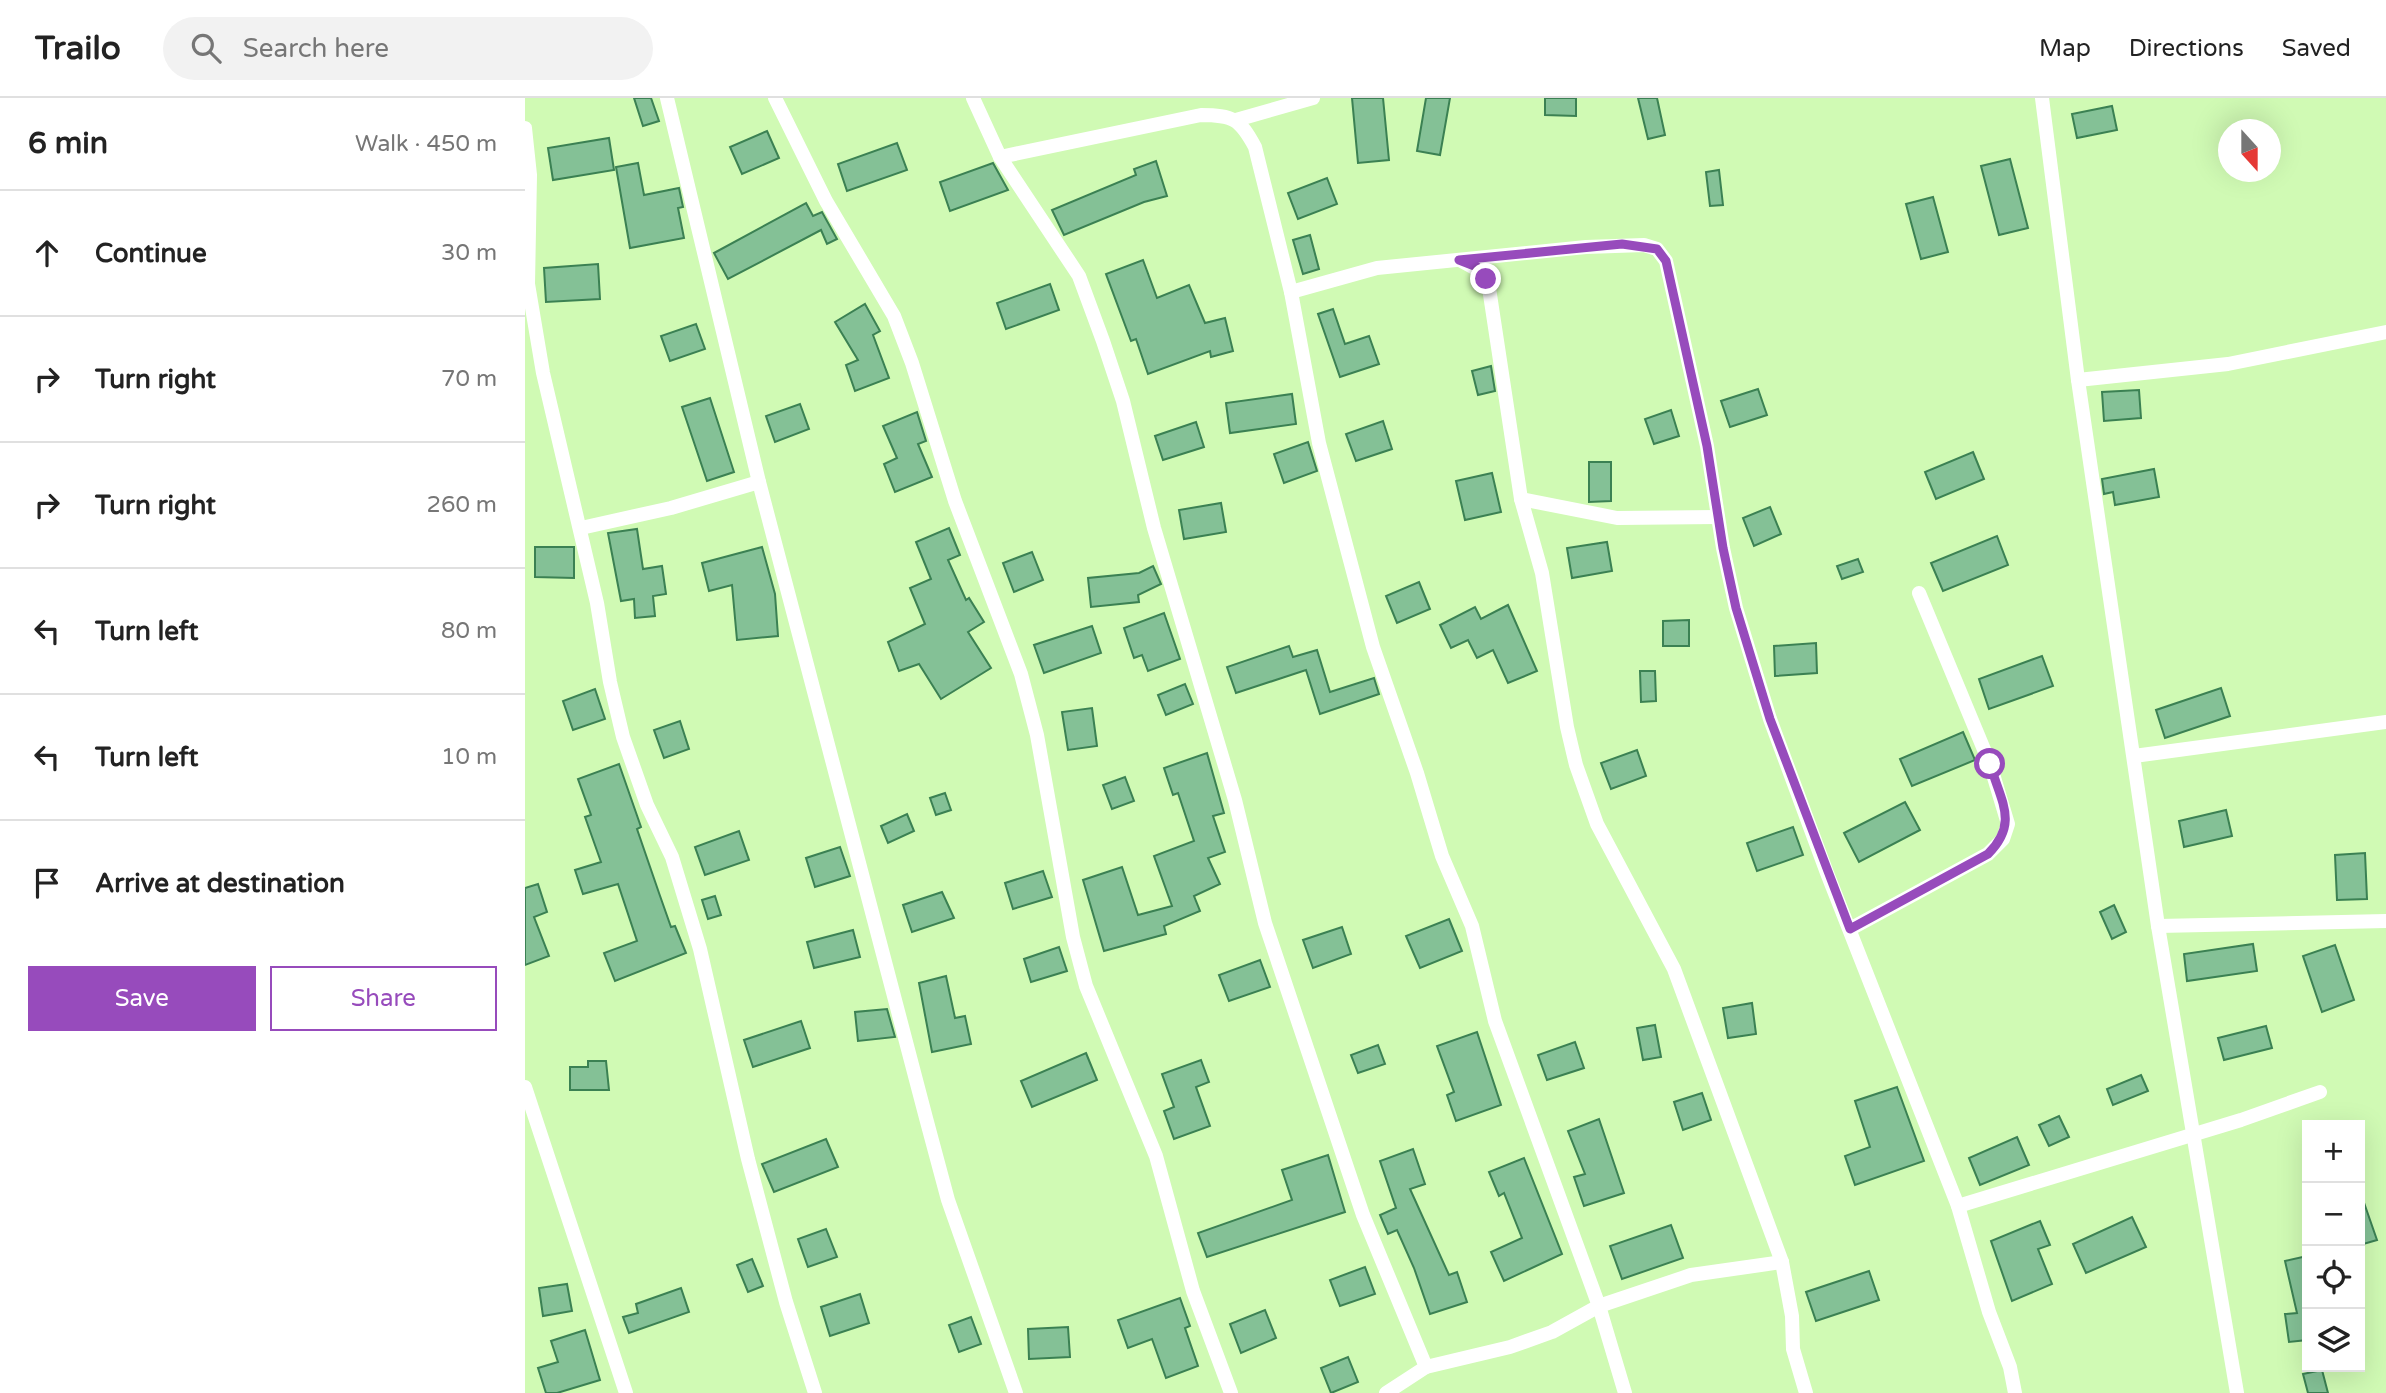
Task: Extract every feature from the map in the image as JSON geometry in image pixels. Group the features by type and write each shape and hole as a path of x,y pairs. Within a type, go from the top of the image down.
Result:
{"street":[{"path":"667,98 759,482 945,1189 1016,1393"},
{"path":"775,98 826,201 894,316 912,363 955,501 1021,674 1037,735 1073,937 1086,986 1156,1156 1193,1290 1231,1393"},
{"path":"973,98 1000,157 1079,276 1103,341 1123,401 1158,541 1232,787 1265,923 1363,1215 1426,1367"},
{"path":"1235,120 1313,98"},
{"path":"2042,98 2078,380 2158,926 2237,1393"},
{"path":"1000,157 1201,115 1224,115 1246,129 1262,168 1291,292 1319,443 1373,648 1417,773 1442,856 1472,926 1495,1021 1599,1306 1625,1393"},
{"path":"525,128 530,175 528,284 543,373 581,528 624,737 647,805 672,857 700,949 748,1159 786,1302 815,1393"},
{"path":"1291,292 1377,268 1622,244 1657,249 1666,261 1707,446 1723,548 1736,608 1770,719 1958,1206 1989,1312 2010,1367 2015,1393"},
{"path":"1459,260 1482,272 1489,288 1521,499 1542,573 1576,765 1597,824 1674,969 1782,1262 1792,1315 1793,1349 1806,1393"},
{"path":"2078,380 2228,364 2386,332"},
{"path":"581,528 671,508 759,482"},
{"path":"1521,499 1617,518 1718,517"},
{"path":"1850,929 1988,854 2003,839 2008,824 1990,764 1919,593"},
{"path":"2134,756 2386,722"},
{"path":"2158,926 2386,921"},
{"path":"525,1087 626,1393"},
{"path":"1958,1206 2320,1092"},
{"path":"1386,1393 1426,1367 1510,1347 1552,1332 1599,1306 1691,1275 1782,1262"}],"building":[{"path":"634,98 651,98 659,121 643,126"},
{"path":"1352,98 1383,98 1389,160 1358,163"},
{"path":"1426,98 1450,98 1440,155 1417,151"},
{"path":"1545,98 1576,98 1576,116 1545,115"},
{"path":"1638,98 1657,98 1665,135 1648,139"},
{"path":"2112,106 2117,130 2077,138 2072,114"},
{"path":"767,131 779,158 742,174 730,147"},
{"path":"609,138 614,170 553,180 548,148"},
{"path":"897,143 907,170 847,191 838,164"},
{"path":"2010,159 2028,228 1999,235 1981,166"},
{"path":"1156,161 1167,196 1144,202 1064,235 1052,210 1136,175 1134,169"},
{"path":"638,163 644,195 679,188 683,207 678,208 684,238 630,248 616,167"},
{"path":"993,163 1008,190 950,211 940,182"},
{"path":"1719,170 1723,205 1710,206 1706,172"},
{"path":"1327,178 1337,204 1298,219 1288,193"},
{"path":"1933,197 1948,252 1921,259 1906,204"},
{"path":"806,203 813,216 822,212 837,239 827,244 821,230 728,279 714,253"},
{"path":"1310,235 1319,269 1303,274 1293,240"},
{"path":"1143,260 1157,298 1189,285 1205,323 1225,318 1233,351 1211,357 1210,351 1148,374 1136,339 1131,341 1106,274"},
{"path":"598,264 600,299 546,302 544,268"},
{"path":"1050,284 1059,310 1006,329 997,303"},
{"path":"865,304 880,331 873,335 889,378 855,391 846,365 858,360 835,322"},
{"path":"1333,309 1345,344 1369,336 1379,364 1340,377 1318,314"},
{"path":"696,324 705,349 670,361 661,336"},
{"path":"1491,366 1495,391 1478,395 1472,371"},
{"path":"1758,389 1767,415 1730,427 1721,401"},
{"path":"2139,390 2141,418 2104,421 2102,392"},
{"path":"1292,394 1296,424 1230,433 1226,403"},
{"path":"710,398 734,472 707,481 682,407"},
{"path":"800,404 809,429 775,442 766,416"},
{"path":"1671,410 1679,436 1654,444 1645,419"},
{"path":"917,412 926,441 918,444 932,477 895,492 884,464 897,458 883,426"},
{"path":"1383,421 1392,449 1356,461 1346,434"},
{"path":"1196,422 1204,447 1163,460 1155,436"},
{"path":"1308,442 1317,471 1284,483 1274,454"},
{"path":"1973,452 1984,479 1936,499 1925,472"},
{"path":"1589,462 1611,462 1611,501 1589,502"},
{"path":"2154,469 2159,497 2115,505 2113,492 2104,494 2102,479"},
{"path":"1492,473 1501,512 1465,520 1456,481"},
{"path":"1221,503 1226,532 1184,539 1179,510"},
{"path":"1770,507 1781,534 1754,546 1743,518"},
{"path":"949,528 960,555 948,560 966,600 969,598 984,622 968,632 991,668 941,699 919,664 899,671 888,642 925,624 910,588 931,579 916,542"},
{"path":"637,529 643,569 662,566 666,594 653,596 655,616 635,618 634,599 621,601 608,533"},
{"path":"1997,536 2008,565 1943,591 1931,563"},
{"path":"1607,542 1612,571 1572,578 1567,548"},
{"path":"535,547 574,547 574,578 535,577"},
{"path":"762,547 775,594 778,636 737,640 732,585 709,591 702,563"},
{"path":"1032,552 1043,580 1014,592 1003,563"},
{"path":"1858,559 1863,572 1842,579 1837,566"},
{"path":"1153,566 1161,584 1138,595 1139,602 1091,607 1088,578 1139,573"},
{"path":"1419,582 1430,609 1397,623 1386,596"},
{"path":"1508,605 1537,671 1508,683 1493,650 1477,658 1468,640 1451,648 1440,625 1475,607 1481,619"},
{"path":"1164,613 1180,659 1148,671 1142,655 1134,658 1124,628"},
{"path":"1689,620 1689,646 1663,646 1663,621"},
{"path":"1092,626 1101,653 1044,673 1034,645"},
{"path":"1816,643 1817,673 1775,676 1774,646"},
{"path":"1289,646 1293,657 1317,650 1330,692 1374,678 1379,694 1320,714 1306,670 1236,693 1227,667"},
{"path":"2042,656 2053,686 1989,709 1979,679"},
{"path":"1640,671 1655,671 1656,701 1641,702"},
{"path":"1185,684 1193,704 1166,715 1158,695"},
{"path":"2221,688 2230,716 2165,738 2156,710"},
{"path":"595,689 605,719 573,730 563,701"},
{"path":"1092,708 1097,746 1068,750 1062,712"},
{"path":"680,721 689,749 664,758 654,730"},
{"path":"1963,732 1975,760 1912,786 1900,759"},
{"path":"1637,750 1646,776 1611,789 1601,763"},
{"path":"1207,753 1224,813 1213,816 1225,852 1208,858 1220,884 1194,896 1200,911 1164,926 1166,934 1104,951 1083,880 1122,867 1138,915 1172,906 1154,856 1194,841 1178,793 1173,795 1164,768"},
{"path":"619,764 641,827 637,829 671,927 675,926 686,953 615,981 604,953 637,941 618,884 583,894 575,870 601,862 585,817 591,815 578,779"},
{"path":"1125,777 1134,801 1112,809 1103,785"},
{"path":"945,793 951,810 936,815 930,798"},
{"path":"1905,802 1920,830 1859,862 1844,833"},
{"path":"2226,810 2232,836 2184,847 2179,821"},
{"path":"907,814 914,831 888,843 881,826"},
{"path":"1793,827 1803,855 1757,871 1747,843"},
{"path":"739,831 749,860 705,875 695,847"},
{"path":"840,847 850,876 815,887 806,858"},
{"path":"2365,853 2367,899 2337,900 2335,855"},
{"path":"1043,871 1052,897 1013,909 1005,883"},
{"path":"538,884 547,912 534,917 549,956 525,965 525,888"},
{"path":"942,892 954,918 912,932 903,905"},
{"path":"715,896 721,915 708,919 702,900"},
{"path":"2114,905 2126,932 2112,939 2100,912"},
{"path":"1449,919 1462,951 1420,968 1406,936"},
{"path":"1342,927 1351,954 1313,968 1303,940"},
{"path":"853,930 860,957 814,968 807,942"},
{"path":"2253,944 2257,971 2187,981 2184,954"},
{"path":"2335,945 2354,1000 2322,1012 2303,956"},
{"path":"1059,947 1067,971 1031,982 1024,959"},
{"path":"1260,960 1270,987 1229,1001 1219,975"},
{"path":"946,976 955,1018 965,1016 971,1044 932,1052 919,983"},
{"path":"1752,1003 1756,1034 1728,1038 1723,1008"},
{"path":"887,1009 895,1037 858,1041 855,1012"},
{"path":"801,1021 810,1048 753,1067 744,1040"},
{"path":"1655,1025 1661,1057 1643,1060 1637,1028"},
{"path":"2266,1026 2272,1048 2224,1060 2218,1038"},
{"path":"1477,1032 1501,1105 1456,1121 1447,1095 1454,1092 1437,1046"},
{"path":"1575,1042 1584,1068 1547,1080 1538,1055"},
{"path":"1378,1045 1385,1064 1358,1073 1351,1055"},
{"path":"1086,1053 1097,1080 1032,1107 1021,1081"},
{"path":"1201,1060 1209,1082 1196,1087 1210,1126 1174,1139 1164,1111 1174,1107 1162,1074"},
{"path":"588,1061 606,1061 609,1090 570,1090 570,1067 588,1067"},
{"path":"2141,1075 2148,1091 2113,1105 2107,1089"},
{"path":"1897,1087 1924,1161 1855,1185 1845,1156 1870,1147 1855,1101"},
{"path":"1702,1093 1711,1120 1683,1130 1674,1102"},
{"path":"2059,1116 2069,1137 2049,1146 2039,1125"},
{"path":"1599,1119 1624,1193 1584,1206 1574,1177 1585,1174 1568,1131"},
{"path":"2017,1137 2029,1165 1980,1185 1969,1158"},
{"path":"826,1139 838,1167 774,1192 762,1164"},
{"path":"1413,1149 1425,1184 1410,1189 1449,1275 1457,1272 1467,1302 1430,1314 1397,1230 1388,1234 1380,1215 1396,1208 1380,1161"},
{"path":"1328,1155 1345,1212 1207,1257 1198,1233 1292,1200 1282,1170"},
{"path":"1524,1158 1562,1254 1504,1281 1491,1252 1522,1238 1504,1193 1499,1196 1489,1172"},
{"path":"2365,1206 2377,1240 2365,1244"},
{"path":"2132,1217 2146,1247 2086,1273 2073,1244"},
{"path":"2040,1221 2050,1245 2038,1249 2052,1284 2012,1301 1991,1241"},
{"path":"1671,1225 1683,1258 1622,1279 1610,1246"},
{"path":"826,1229 837,1257 808,1267 798,1239"},
{"path":"2302,1257 2302,1341 2289,1342 2285,1314 2297,1313 2285,1261"},
{"path":"752,1259 763,1286 748,1292 737,1265"},
{"path":"1365,1267 1375,1294 1340,1306 1330,1280"},
{"path":"1869,1271 1879,1300 1816,1321 1806,1292"},
{"path":"567,1284 572,1311 543,1316 539,1288"},
{"path":"681,1288 689,1312 629,1333 623,1317 638,1313 636,1304"},
{"path":"860,1294 869,1323 830,1336 821,1307"},
{"path":"1180,1298 1190,1326 1185,1328 1198,1366 1166,1378 1152,1339 1128,1348 1118,1320"},
{"path":"1265,1310 1276,1338 1241,1353 1230,1324"},
{"path":"971,1317 981,1344 959,1352 949,1325"},
{"path":"1068,1327 1070,1357 1029,1359 1028,1329"},
{"path":"585,1330 600,1380 557,1393 546,1393 538,1368 558,1362 551,1341"},
{"path":"1348,1357 1358,1382 1331,1393 1321,1368"},
{"path":"2323,1372 2328,1393 2308,1393 2303,1374"}],"route":[{"path":"1486,279 1477,267 1459,260 1622,244 1644,245 1657,249 1666,261 1707,446 1723,548 1736,608 1770,719 1850,929 1988,854 2003,839 2008,824 1990,764"}]}
